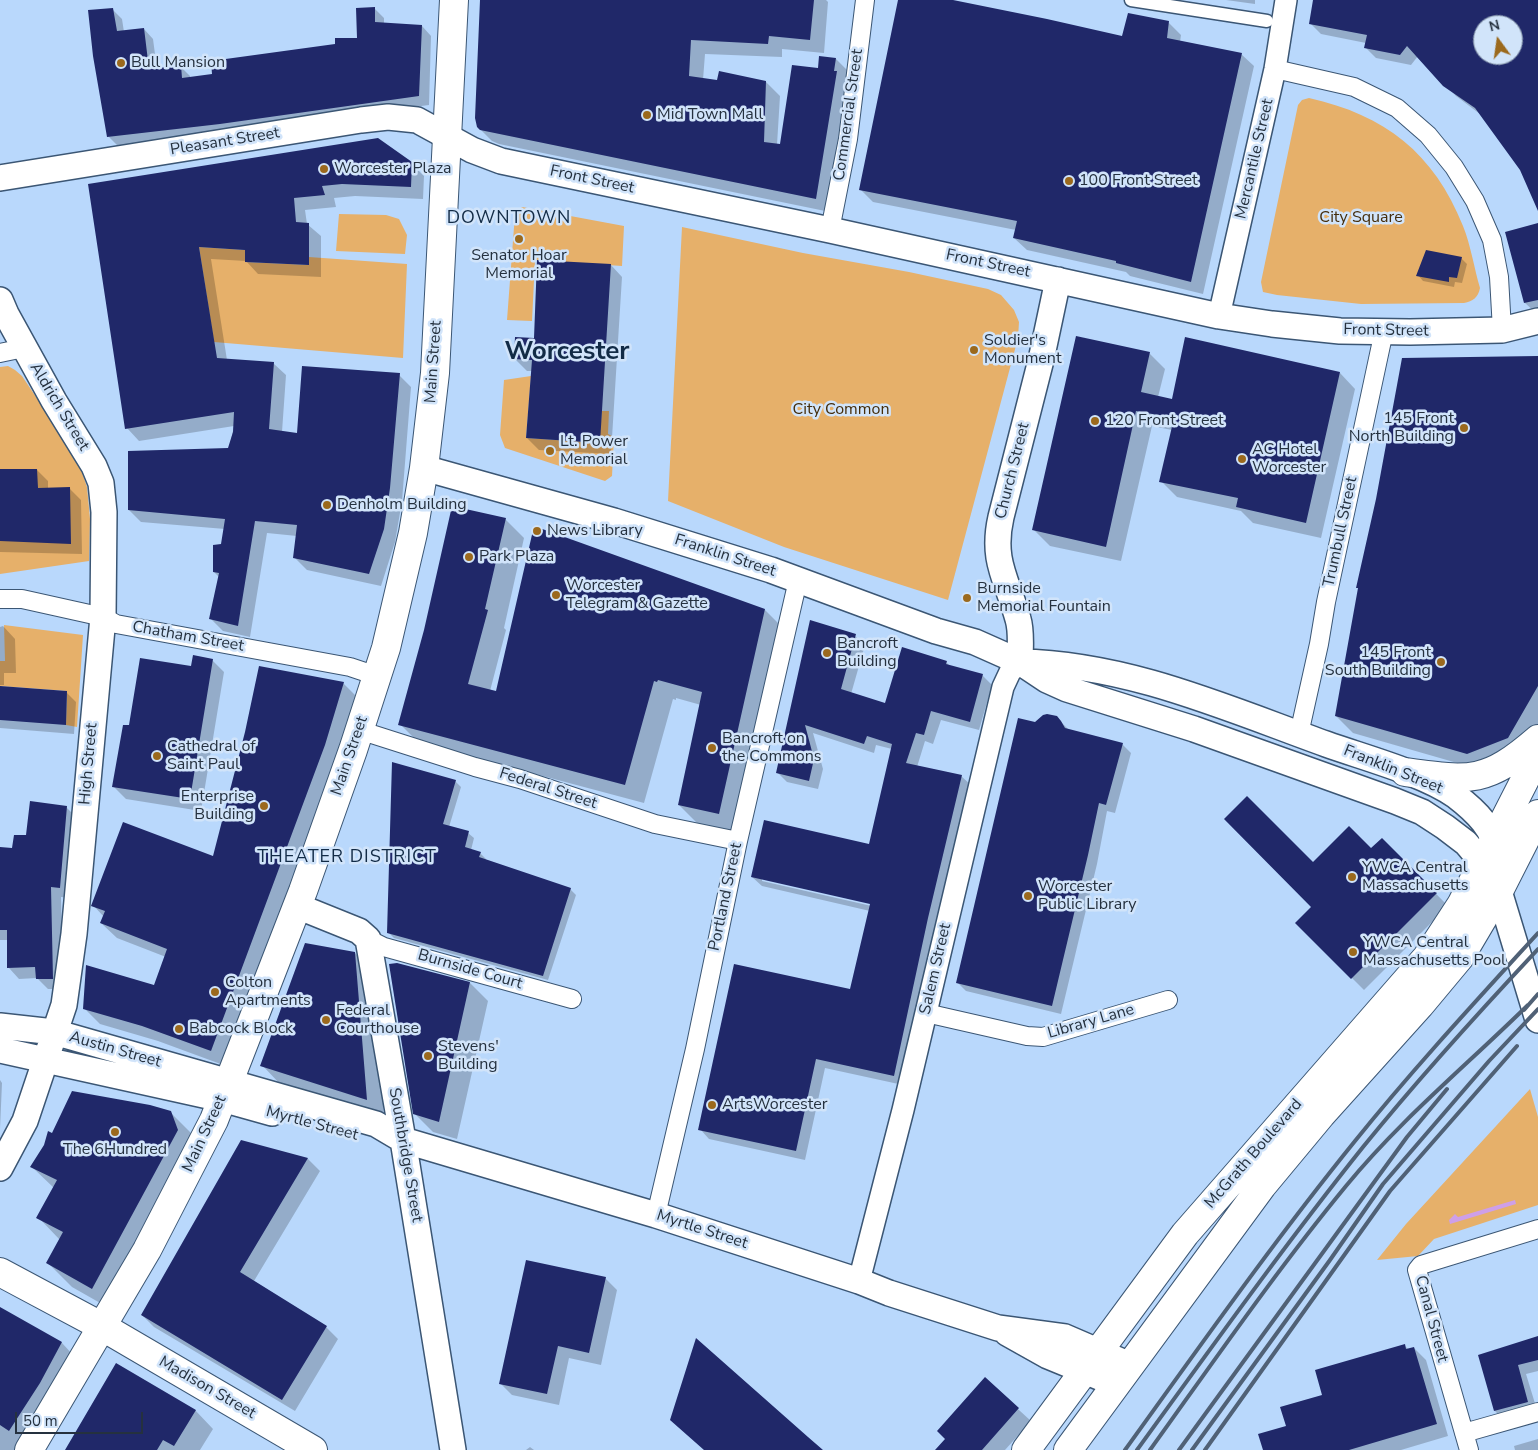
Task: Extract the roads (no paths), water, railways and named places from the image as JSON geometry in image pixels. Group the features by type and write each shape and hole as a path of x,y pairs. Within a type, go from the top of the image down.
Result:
{"main road":[{"name":"Main Street","path":"28,1450 147,1250 209,1131 298,906 386,648 412,534 424,468 435,373 454,0"},
{"name":"Pleasant Street","path":"0,178 376,118 418,120 447,137"},
{"name":"Front Street","path":"447,137 472,150 500,161 830,230 1219,316 1340,331 1502,330 1538,321"},
{"name":"Church Street","path":"1020,662 1018,618 1000,566 997,540 1001,516 1041,360 1058,280"},
{"name":"Aldrich Street","path":"0,300 54,401 94,466"},
{"name":"High Street","path":"0,1168 26,1121 64,1005 74,934 103,618 104,512 101,484 94,466"},
{"name":"Franklin Street","path":"424,468 645,531 771,570 936,631 975,642 1020,662 1047,680 1066,689 1194,729 1395,801 1422,812 1459,838 1482,862 1498,891"},
{"name":"Franklin Street","path":"1020,662 1051,662 1078,666 1154,683 1405,772 1454,795 1480,817 1494,838 1500,871 1498,891"},
{"path":"1405,772 1452,779 1485,775 1505,765 1538,739"},
{"name":"McGrath Boulevard","path":"1026,1450 1185,1234 1427,957 1461,906 1538,754"},
{"name":"McGrath Boulevard","path":"1068,1450 1262,1186 1321,1115 1448,971 1469,943 1537,817"},
{"path":"1498,891 1538,1020"},
{"path":"298,906 359,931 368,939"},
{"name":"Southbridge Street","path":"368,939 403,1140 451,1447"},
{"name":"Austin Street","path":"0,1026 54,1032 225,1090"},
{"name":"Austin Street","path":"0,1050 225,1090"},
{"name":"Myrtle Street","path":"225,1090 380,1142 403,1140 656,1214 998,1328 1065,1337 1091,1360 1123,1374"},
{"name":"Madison Street","path":"0,1272 101,1326 313,1450"}],"street":[{"name":"Commercial Street","path":"830,230 848,139 865,0"},
{"path":"1131,0 1267,21"},
{"name":"Mercantile Street","path":"1219,316 1276,69 1286,0"},
{"path":"1276,69 1354,88 1397,108 1428,135 1454,167 1476,201 1492,240 1499,277 1502,330"},
{"name":"Trumbull Street","path":"1298,734 1319,644 1326,602 1384,331"},
{"name":"Aldrich Street","path":"0,354 24,348"},
{"name":"Portland Street","path":"656,1214 695,1049 738,841 798,580"},
{"name":"Chatham Street","path":"0,599 22,599 103,618 116,624 350,667 377,676"},
{"name":"Salem Street","path":"859,1281 926,1013 1003,687 1010,672 1020,662"},
{"name":"Federal Street","path":"359,730 475,767 520,779 655,824 738,841"},
{"name":"Burnside Court","path":"368,939 384,947 572,999"},
{"name":"Library Lane","path":"926,1013 1027,1036 1043,1037 1168,1000"},
{"name":"Canal Street","path":"1464,1433 1417,1270 1421,1265 1538,1229"},
{"path":"1470,1450 1464,1433 1538,1412"}],"railway":[{"path":"1125,1450 1266,1255 1355,1141 1422,1061 1538,933"},
{"path":"1137,1450 1276,1259 1363,1147 1449,1046 1538,949"},
{"path":"1524,1010 1538,994"},
{"path":"1150,1450 1270,1283 1346,1186 1411,1116 1528,1005"},
{"path":"1192,1450 1383,1184 1489,1061 1538,1009"},
{"path":"1205,1450 1390,1191 1517,1046"},
{"path":"1179,1450 1407,1137 1447,1089"}],"place":[{"name":"Bull Mansion","path":"121,63"},
{"name":"Mid Town Mall","path":"647,115"},
{"name":"Worcester Plaza","path":"324,169"},
{"name":"100 Front Street","path":"1069,181"},
{"name":"Senator Hoar Memorial","path":"519,239"},
{"name":"Soldier's Monument","path":"974,350"},
{"name":"120 Front Street","path":"1095,421"},
{"name":"145 Front North Building","path":"1464,428"},
{"name":"Lt. Power Memorial","path":"550,451"},
{"name":"AC Hotel Worcester","path":"1242,459"},
{"name":"Denholm Building","path":"327,505"},
{"name":"News Library","path":"537,531"},
{"name":"Park Plaza","path":"469,557"},
{"name":"Worcester Telegram & Gazette","path":"556,595"},
{"name":"Burnside Memorial Fountain","path":"967,598"},
{"name":"Bancroft Building","path":"827,653"},
{"name":"145 Front South Building","path":"1441,662"},
{"name":"Bancroft on the Commons","path":"712,748"},
{"name":"Cathedral of Saint Paul","path":"157,756"},
{"name":"Enterprise Building","path":"264,806"},
{"name":"YWCA Central Massachusetts","path":"1352,877"},
{"name":"Worcester Public Library","path":"1028,896"},
{"name":"YWCA Central Massachusetts Pool","path":"1353,952"},
{"name":"Colton Apartments","path":"215,992"},
{"name":"Federal Courthouse","path":"326,1020"},
{"name":"Babcock Block","path":"179,1029"},
{"name":"Stevens' Building","path":"428,1056"},
{"name":"ArtsWorcester","path":"712,1105"},
{"name":"The 6Hundred","path":"115,1132"}],"district":[{"name":"DOWNTOWN","path":"509,219"},
{"name":"Worcester","path":"567,353"},
{"name":"THEATER DISTRICT","path":"347,858"}],"park label":[{"name":"City Square","path":"1361,218"},
{"name":"City Common","path":"841,410"}]}
